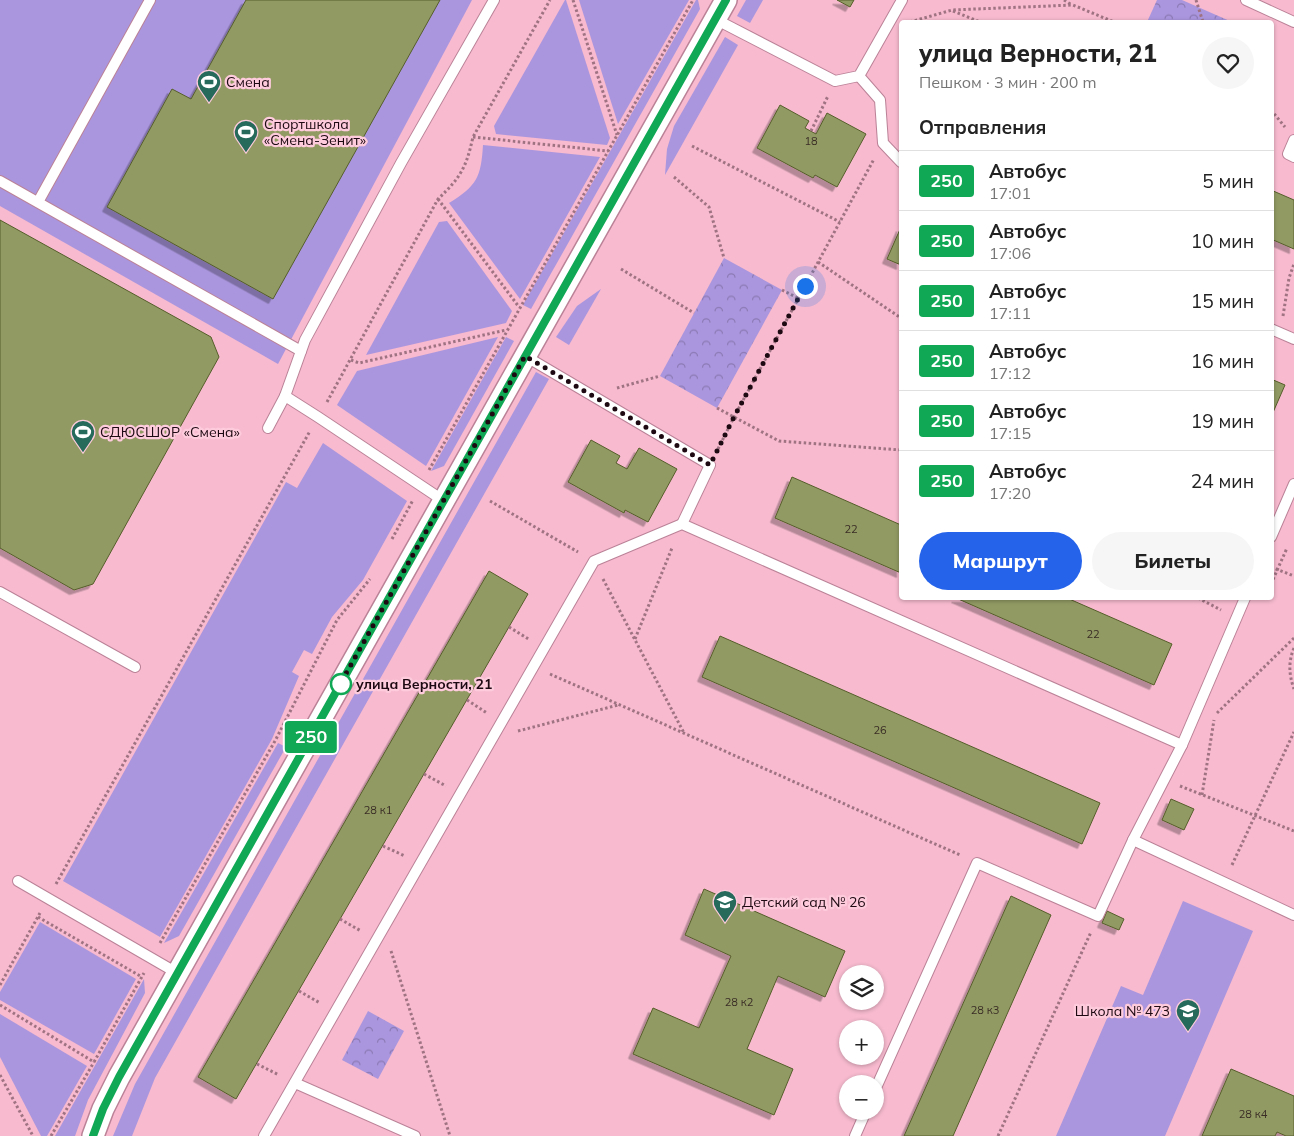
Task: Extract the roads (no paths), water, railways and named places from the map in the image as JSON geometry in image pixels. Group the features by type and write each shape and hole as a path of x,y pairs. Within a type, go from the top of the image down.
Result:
{"street":[{"path":"93,1136 103,1109 119,1077 726,0"}],"lane":[{"path":"38,202 150,0"},
{"path":"268,428 285,396 305,340 392,180 494,0"},
{"path":"715,19 835,81 859,76 902,0"},
{"path":"1246,0 1294,22"},
{"path":"859,76 880,100 883,143 899,160"},
{"path":"1294,140 1288,154 1294,157"},
{"path":"0,181 301,351"},
{"path":"1276,331 1294,339"},
{"path":"264,1136 594,561 682,524 710,465 525,356"},
{"path":"285,396 444,501"},
{"path":"1274,530 1294,484"},
{"path":"682,524 1182,745"},
{"path":"0,592 135,667"},
{"path":"882,1075 977,863 1098,916 1132,840 1182,745 1245,600"},
{"path":"471,776 480,783"},
{"path":"1132,840 1294,915"},
{"path":"18,882 177,973"},
{"path":"295,1083 415,1136"},
{"path":"855,1136 862,1120"}],"place":[{"name":"Смена","path":"209,103"},
{"name":"Спортшкола «Смена-Зенит»","path":"246,153"},
{"name":"СДЮСШОР «Смена»","path":"83,453"},
{"name":"улица Верности, 21","path":"341,684"},
{"name":"Детский сад № 26","path":"725,923"},
{"name":"Школа № 473","path":"1188,1032"}]}
